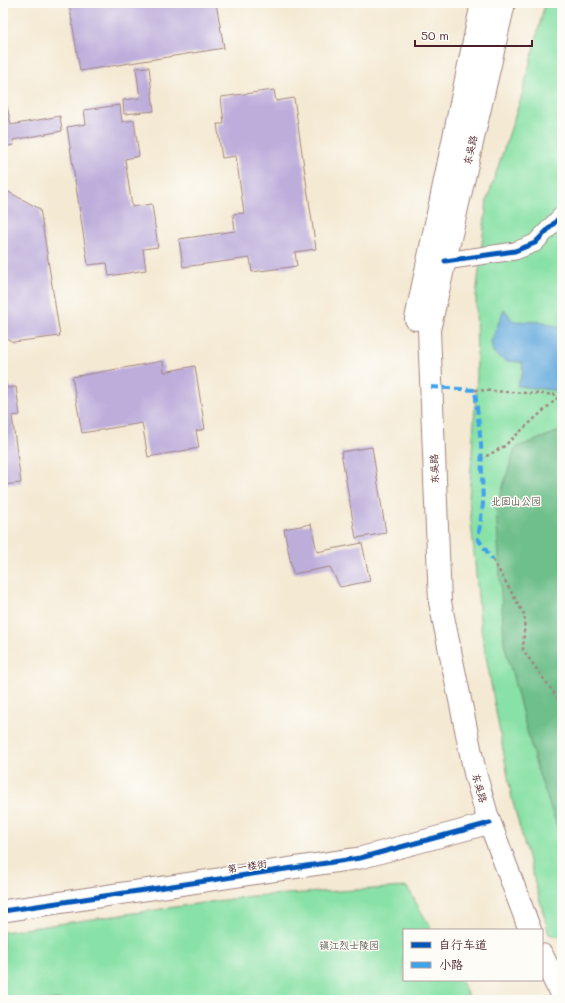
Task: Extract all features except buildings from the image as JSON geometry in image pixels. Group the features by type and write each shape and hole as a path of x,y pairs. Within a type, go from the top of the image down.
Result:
{"main road":[{"name":"东吴路","path":"482,3 415,325 426,601 462,774 530,929"},
{"name":"东吴路","path":"504,3 428,330 440,602 476,773 484,824 516,929"},
{"path":"543,958 553,990"}],"street":[{"path":"445,261 515,251 536,243 562,215"},
{"name":"第一楼街","path":"3,910 360,858 484,824"}],"path":[{"path":"475,390 562,395"},
{"path":"482,460 502,447 562,395"},
{"path":"493,560 525,616 523,650 559,700 562,700"}],"green space":[{"name":"北固山公园","path":"545,3 562,3 562,938 549,934 512,799 481,629 469,499 477,375 476,297 487,200 522,95"},
{"path":"562,430 562,840 537,769 504,643 496,509 515,448"},
{"name":"镇江烈士陵园","path":"407,887 431,929 403,929 403,981 461,981 471,1000 3,1000 3,932 251,896"}],"water":[{"path":"504,309 513,321 543,322 562,328 562,391 517,386 523,372 522,362 505,361 493,352 491,342"}],"marked path":[{"path":"431,387 475,390 481,444 483,504 478,539 493,560"}],"cycle path":[{"path":"445,261 515,251 535,243 562,215"},
{"path":"3,911 360,858 490,823"}]}
